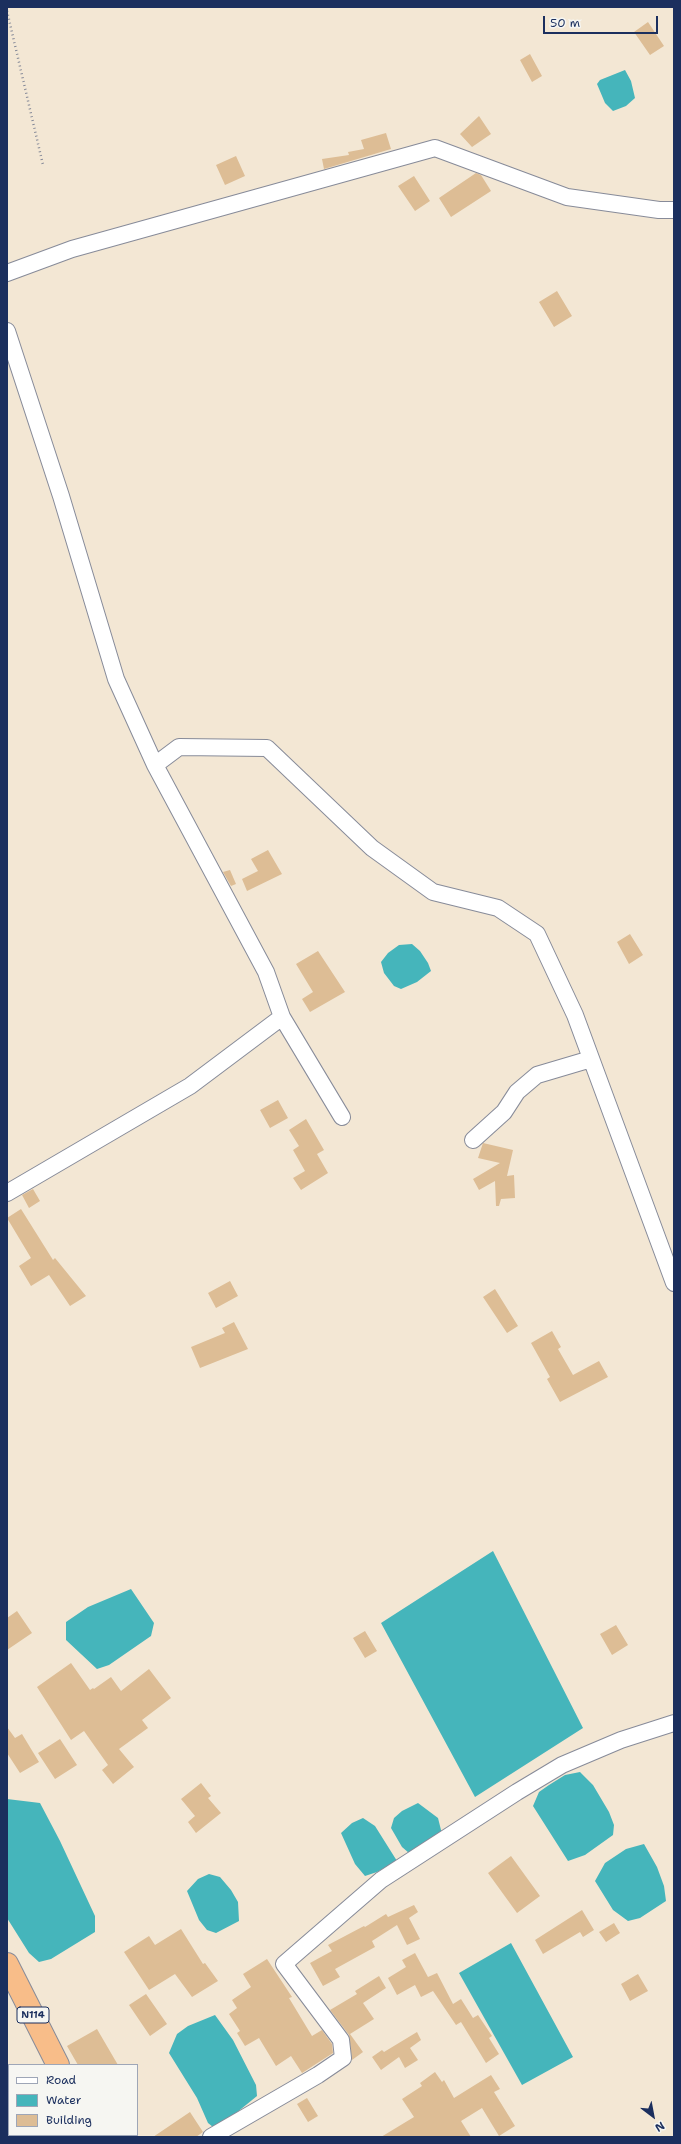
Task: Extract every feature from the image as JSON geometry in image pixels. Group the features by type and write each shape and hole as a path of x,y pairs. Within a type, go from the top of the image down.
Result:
{"highway":[{"name":"N114","path":"7,1964 57,2064"}],"street":[{"path":"7,273 72,249 435,148 567,197 659,210 674,210"},
{"path":"7,331 61,496 116,679 155,765 266,972 282,1017 342,1117"},
{"path":"155,765 178,747 267,748 372,848 433,892 498,908 537,934 575,1015 674,1283"},
{"path":"7,1192 190,1086 282,1017"},
{"path":"473,1140 504,1112 517,1092 537,1075 591,1059"},
{"path":"211,2137 343,2058 341,2040 284,1964 382,1880 517,1792 562,1765 621,1740 674,1723"}],"path":[{"path":"7,11 43,165"}],"water":[{"path":"625,70 631,81 635,98 626,106 613,111 605,103 597,84 600,80"},
{"path":"412,944 420,951 428,963 431,971 417,982 401,989 394,986 384,973 381,962 388,953 399,945"},
{"path":"493,1551 583,1728 475,1797 381,1623"},
{"path":"131,1589 154,1623 151,1636 109,1665 97,1669 66,1640 66,1622 88,1607"},
{"path":"580,1772 593,1785 609,1812 614,1825 613,1835 585,1855 568,1861 533,1806 539,1792 565,1775"},
{"path":"7,1799 40,1803 60,1841 95,1916 95,1932 51,1959 39,1962 29,1953 7,1918"},
{"path":"418,1803 438,1818 442,1834 409,1853 402,1847 391,1828 394,1818 402,1811"},
{"path":"363,1818 375,1826 397,1861 377,1872 365,1876 355,1864 341,1833 352,1823"},
{"path":"644,1844 657,1867 664,1886 666,1901 640,1918 628,1921 613,1910 595,1881 605,1863 626,1849"},
{"path":"209,1874 220,1877 231,1890 238,1902 239,1921 216,1933 207,1930 199,1920 187,1891 198,1879"},
{"path":"511,1943 573,2057 522,2085 459,1973"},
{"path":"215,2015 233,2040 256,2085 257,2096 230,2118 213,2127 208,2123 197,2098 169,2053 177,2034 188,2026"}],"building":[{"path":"648,22 664,46 650,55 634,32"},
{"path":"530,54 542,76 532,82 520,60"},
{"path":"479,116 491,134 472,147 460,134"},
{"path":"386,133 391,149 324,169 322,159 349,155 348,152 364,149 361,140"},
{"path":"236,156 245,176 225,185 216,165"},
{"path":"476,173 481,175 491,191 451,217 439,198"},
{"path":"414,176 430,201 415,211 398,186"},
{"path":"557,291 572,316 554,327 539,302"},
{"path":"268,850 282,874 247,891 242,879 258,871 251,859"},
{"path":"230,870 236,884 231,886 223,872"},
{"path":"630,934 643,955 629,964 617,942"},
{"path":"318,951 345,992 310,1012 302,999 313,992 296,964"},
{"path":"278,1100 288,1118 270,1128 260,1110"},
{"path":"306,1119 324,1150 317,1154 328,1173 301,1190 293,1178 305,1171 293,1150 299,1146 289,1130"},
{"path":"483,1143 513,1150 507,1176 514,1175 515,1198 501,1199 499,1206 496,1206 495,1181 479,1190 473,1179 500,1163 478,1158"},
{"path":"33,1189 40,1201 29,1208 22,1195"},
{"path":"21,1209 53,1260 55,1258 86,1296 70,1306 49,1275 31,1286 19,1266 31,1258 7,1218"},
{"path":"230,1281 238,1296 216,1308 208,1293"},
{"path":"495,1289 518,1326 507,1333 483,1297"},
{"path":"234,1322 248,1349 200,1368 191,1347 225,1333 222,1328"},
{"path":"552,1331 561,1347 558,1349 573,1375 599,1361 608,1377 560,1402 547,1379 550,1377 531,1343"},
{"path":"17,1611 32,1633 7,1650 7,1618"},
{"path":"616,1625 628,1645 612,1655 600,1634"},
{"path":"365,1631 377,1651 365,1658 353,1638"},
{"path":"71,1663 90,1690 93,1688 94,1689 111,1677 121,1691 149,1669 171,1698 142,1720 148,1728 119,1749 134,1767 113,1784 102,1770 108,1765 84,1731 71,1740 37,1687"},
{"path":"7,1727 15,1738 22,1734 39,1762 20,1773 7,1753"},
{"path":"60,1739 77,1765 55,1779 38,1753"},
{"path":"201,1783 211,1796 208,1798 221,1813 196,1833 188,1822 195,1816 181,1799"},
{"path":"511,1856 540,1896 517,1913 488,1873"},
{"path":"414,1905 418,1912 409,1918 420,1939 407,1945 397,1925 372,1941 375,1947 335,1969 340,1977 323,1986 310,1963 332,1951 328,1945 364,1926 365,1927 386,1914 388,1917"},
{"path":"582,1910 594,1930 583,1937 580,1932 543,1954 535,1940"},
{"path":"614,1923 620,1933 606,1942 599,1932"},
{"path":"181,1929 203,1964 205,1963 218,1981 192,1997 175,1974 149,1990 124,1952 149,1936 155,1945"},
{"path":"415,1953 428,1977 437,1973 453,2004 461,1999 473,2018 478,2015 492,2036 489,2038 499,2054 486,2063 461,2022 456,2025 433,1991 421,1997 415,1985 397,1995 388,1978 406,1967 402,1960"},
{"path":"267,1959 292,1997 289,1998 312,2036 322,2030 332,2044 333,2053 302,2073 291,2056 276,2066 259,2038 245,2046 237,2033 240,2031 229,2014 237,2008 232,2000 251,1987 243,1974"},
{"path":"638,1974 648,1991 630,2001 621,1984"},
{"path":"379,1976 386,1988 363,2003 374,2019 350,2034 363,2052 352,2060 349,2035 330,2010 357,1994 355,1991"},
{"path":"146,1994 167,2024 150,2036 129,2005"},
{"path":"97,2029 117,2064 77,2064 67,2046"},
{"path":"417,2032 421,2040 410,2048 418,2060 405,2068 399,2057 381,2070 372,2057 382,2050 384,2052"},
{"path":"435,2072 442,2082 444,2080 454,2098 491,2075 500,2089 494,2092 515,2126 499,2136 482,2108 461,2121 471,2137 381,2137 414,2117 402,2099 422,2086 420,2083"},
{"path":"307,2098 318,2116 308,2122 297,2104"},
{"path":"190,2112 203,2132 196,2137 153,2137"}]}
